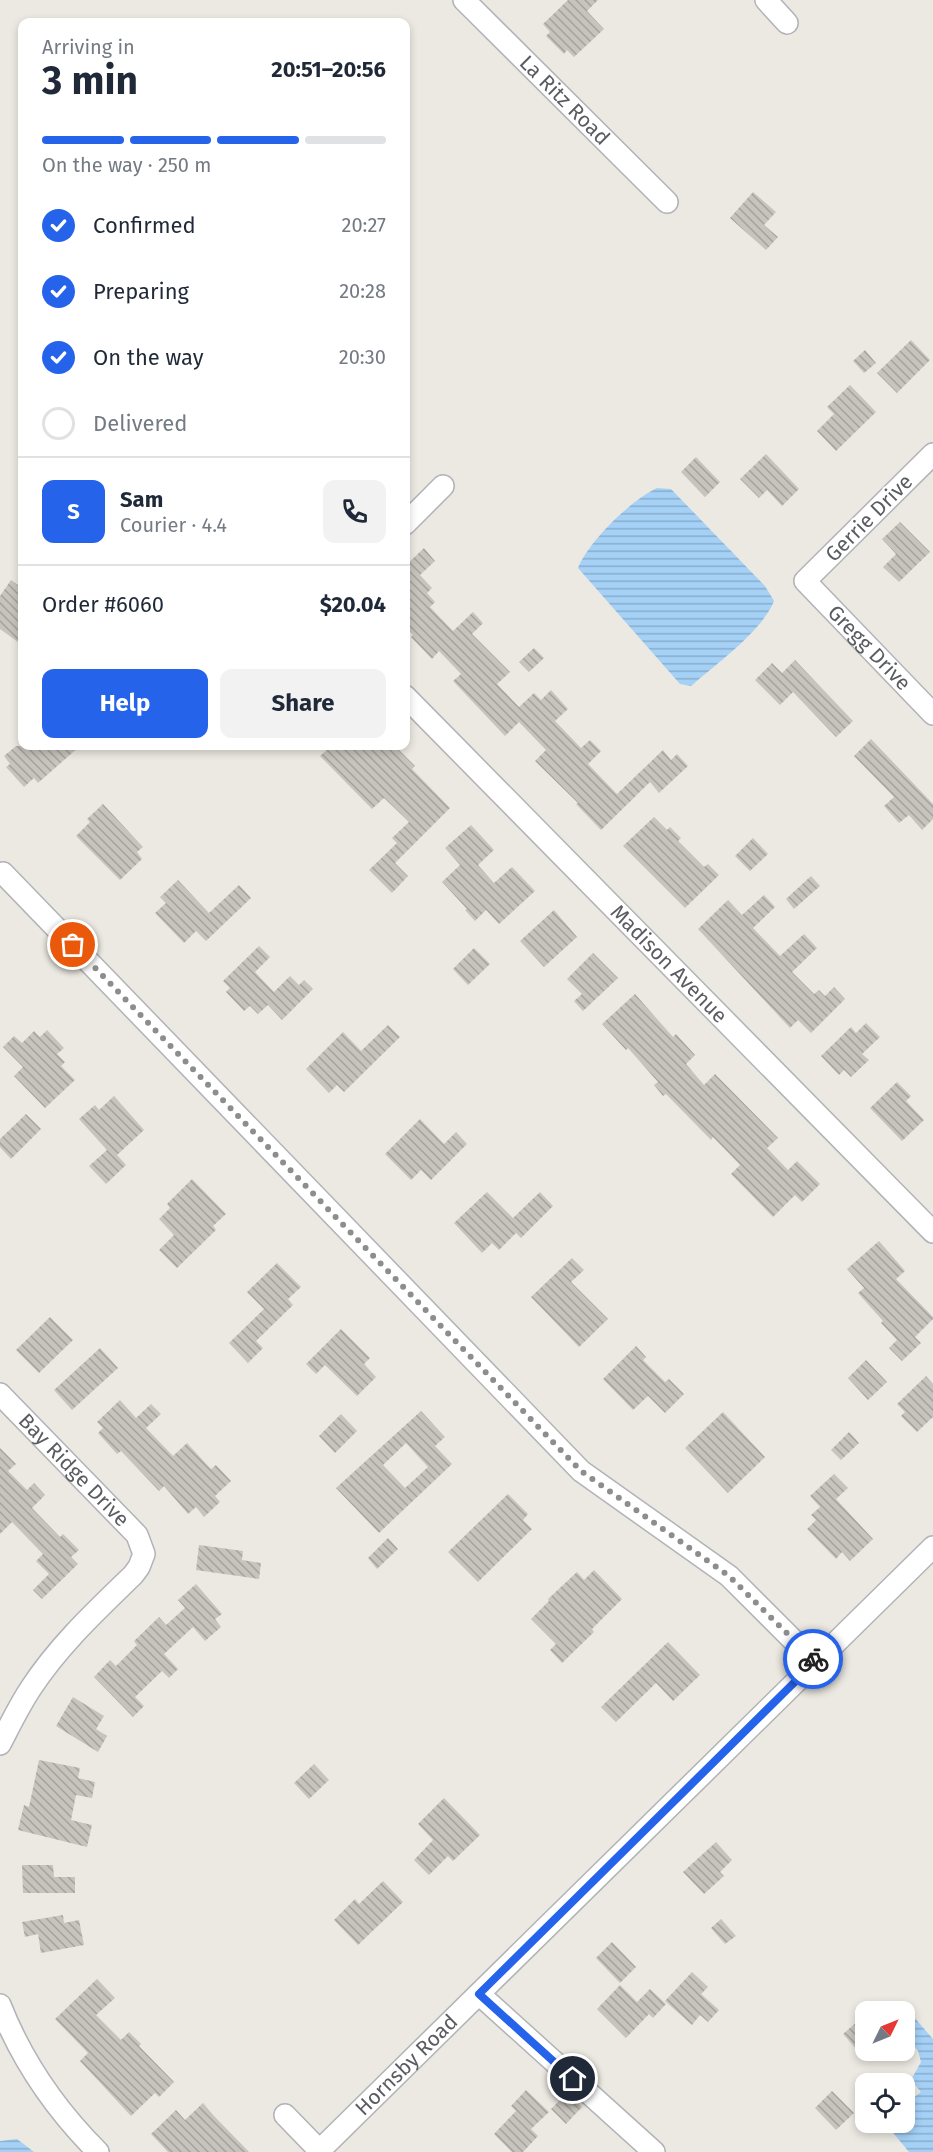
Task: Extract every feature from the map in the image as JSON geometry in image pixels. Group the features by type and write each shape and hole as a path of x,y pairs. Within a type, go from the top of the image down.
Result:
{"street":[{"name":"La Ritz Road","path":"464,0 667,202"},
{"path":"766,0 787,23"},
{"name":"Gerrie Drive","path":"805,581 933,454"},
{"path":"410,519 443,486"},
{"name":"Gregg Drive","path":"805,581 933,714"},
{"name":"Madison Avenue","path":"410,701 933,1232"},
{"path":"3,873 581,1471 729,1576 815,1662"},
{"name":"Bay Ridge Drive","path":"0,1395 137,1535 144,1549 143,1559 133,1575 76,1631 42,1672 18,1708 0,1744"},
{"name":"Hornsby Road","path":"319,2151 933,1547"},
{"path":"479,1994 654,2152"},
{"path":"0,2005 10,2030 36,2076 68,2119 98,2152"},
{"path":"285,2115 319,2151"}],"water":[{"path":"657,488 671,489 765,586 774,601 749,635 691,686 680,684 578,568 591,546 612,522 623,511"},
{"path":"915,2018 933,2039 933,2152 909,2152 893,2133 915,2133 915,2097 921,2092 915,2085 915,2073 921,2062 915,2047"},
{"path":"17,2139 34,2152 0,2152 0,2141"}],"building":[{"path":"568,0 598,0 587,11 604,29 574,57 567,50 564,54 546,36 550,32 543,24"},
{"path":"753,192 776,212 764,225 778,237 766,250 730,218"},
{"path":"911,340 930,360 897,393 877,373"},
{"path":"865,350 876,363 864,373 853,361"},
{"path":"850,385 876,412 836,451 817,431 834,414 827,407"},
{"path":"766,454 799,489 782,506 767,490 759,498 740,479"},
{"path":"696,457 720,482 705,497 681,472"},
{"path":"900,522 930,552 899,582 883,567 896,554 882,539"},
{"path":"424,548 435,561 420,575 432,588 427,593 435,602 430,607 453,631 473,612 483,623 472,634 510,672 497,684 519,707 534,693 541,700 551,690 568,709 555,721 581,748 590,740 601,751 588,764 617,794 663,750 671,760 677,754 688,766 659,793 650,782 601,830 576,804 578,803 535,761 546,750 519,722 505,736 453,681 461,674 439,651 432,659 411,637 413,635 410,632 410,561"},
{"path":"11,580 18,585 18,642 0,629 0,596"},
{"path":"534,648 544,658 529,672 519,662"},
{"path":"795,660 853,721 836,737 793,692 780,705 755,680 772,663 782,673"},
{"path":"871,739 933,804 933,819 922,830 909,815 899,823 884,806 894,797 854,756"},
{"path":"16,746 18,750 75,750 38,783 34,778 24,787 6,767 10,764 4,756"},
{"path":"327,750 399,750 415,766 412,769 450,808 395,863 408,876 392,893 369,870 397,843 392,838 409,822 384,798 372,809 320,756"},
{"path":"103,804 143,847 137,852 142,859 120,880 76,836 90,822 87,819"},
{"path":"654,817 667,830 670,827 681,838 678,841 704,867 708,864 719,875 685,908 623,846"},
{"path":"471,825 494,850 478,865 494,883 512,867 535,891 499,924 486,910 475,921 442,882 460,865 445,848"},
{"path":"753,838 768,854 750,871 735,856"},
{"path":"811,876 820,886 794,909 786,899"},
{"path":"178,880 209,913 239,885 251,898 206,941 196,931 184,943 155,913 166,903 160,897"},
{"path":"764,895 775,907 753,928 780,956 804,934 817,948 792,972 814,994 819,990 825,996 834,987 845,999 811,1033 798,1020 790,1028 698,929 728,900 742,915"},
{"path":"554,910 577,937 544,967 520,941"},
{"path":"259,946 270,957 255,972 274,992 290,976 299,985 304,980 313,989 282,1020 268,1005 258,1014 250,1006 244,1011 226,992 230,988 223,981"},
{"path":"474,948 490,964 468,985 453,969"},
{"path":"593,953 618,978 583,1011 574,1001 582,994 567,979"},
{"path":"635,994 673,1037 676,1034 695,1055 686,1064 704,1085 715,1074 778,1138 767,1148 788,1170 797,1161 820,1184 802,1202 795,1195 773,1217 731,1174 740,1165 713,1137 711,1140 666,1094 663,1096 654,1085 658,1082 628,1048 626,1050 602,1024"},
{"path":"866,1023 880,1037 862,1054 869,1060 851,1077 844,1070 839,1075 821,1056 851,1027 856,1033"},
{"path":"388,1025 400,1037 344,1092 337,1085 329,1093 306,1069 343,1032 361,1051"},
{"path":"47,1030 64,1048 57,1054 65,1062 61,1066 75,1080 45,1108 14,1076 23,1067 3,1047 14,1036 22,1043 34,1031 40,1037"},
{"path":"897,1082 911,1096 906,1101 924,1120 902,1141 870,1108"},
{"path":"114,1096 144,1130 117,1155 126,1165 106,1184 89,1166 107,1150 79,1119 95,1105 99,1110"},
{"path":"26,1114 41,1129 11,1159 0,1147 0,1139"},
{"path":"420,1119 444,1144 456,1132 467,1144 431,1180 421,1170 411,1180 385,1154"},
{"path":"192,1179 226,1214 213,1226 216,1230 177,1268 159,1250 174,1235 159,1219 170,1208 167,1204"},
{"path":"487,1192 513,1218 540,1192 553,1206 521,1238 516,1233 499,1250 492,1243 482,1253 454,1223"},
{"path":"879,1241 905,1271 896,1279 933,1317 915,1337 921,1343 902,1361 889,1348 897,1340 858,1293 864,1288 847,1269"},
{"path":"572,1258 584,1270 571,1282 608,1319 579,1347 531,1297"},
{"path":"277,1263 301,1287 288,1299 293,1305 256,1341 263,1348 248,1363 229,1343 264,1309 247,1292"},
{"path":"50,1317 73,1340 39,1373 16,1350"},
{"path":"341,1329 370,1358 364,1364 376,1377 357,1396 325,1365 316,1374 306,1364"},
{"path":"636,1346 646,1357 643,1360 665,1382 669,1379 684,1394 665,1413 648,1396 633,1410 603,1379"},
{"path":"100,1348 118,1368 72,1410 54,1390"},
{"path":"866,1360 887,1382 868,1400 848,1378"},
{"path":"926,1376 933,1384 933,1417 917,1432 901,1416 905,1412 897,1404"},
{"path":"120,1400 136,1418 151,1404 161,1414 146,1428 173,1456 187,1443 211,1469 216,1465 231,1481 215,1496 220,1502 204,1517 196,1507 188,1514 164,1486 159,1491 121,1451 117,1454 98,1433 103,1428 97,1422"},
{"path":"421,1411 445,1437 435,1446 452,1464 379,1533 336,1488","holes":["406,1443 428,1467 405,1488 383,1465"]},
{"path":"723,1412 765,1457 728,1493 685,1448"},
{"path":"341,1414 357,1431 335,1453 319,1436"},
{"path":"849,1432 859,1443 841,1460 831,1450"},
{"path":"0,1448 16,1464 8,1471 27,1490 34,1483 45,1495 32,1508 60,1537 63,1534 79,1550 71,1557 78,1564 42,1599 33,1590 49,1574 36,1561 43,1554 12,1522 0,1534"},
{"path":"834,1474 848,1488 836,1499 873,1539 850,1561 842,1552 836,1559 807,1529 816,1520 811,1515 820,1507 810,1496"},
{"path":"508,1494 528,1514 523,1520 532,1529 478,1582 448,1552"},
{"path":"388,1538 398,1549 377,1569 368,1558"},
{"path":"199,1545 243,1551 242,1560 261,1563 259,1579 196,1570"},
{"path":"594,1570 622,1599 592,1629 594,1632 562,1663 550,1650 556,1644 531,1619 549,1601 548,1599 577,1572 584,1580"},
{"path":"196,1584 222,1614 215,1619 221,1627 205,1641 193,1627 164,1654 178,1669 169,1678 162,1671 135,1697 144,1706 133,1717 94,1677 110,1660 116,1666 137,1645 134,1641 159,1617 166,1625 185,1608 178,1600"},
{"path":"668,1642 700,1675 673,1701 656,1683 616,1722 601,1707"},
{"path":"73,1697 104,1716 96,1729 107,1736 98,1752 56,1726"},
{"path":"39,1760 80,1768 78,1778 95,1782 92,1798 76,1795 71,1820 92,1825 87,1847 18,1830 24,1805 29,1807"},
{"path":"314,1764 329,1780 309,1799 294,1783"},
{"path":"444,1798 480,1835 453,1861 448,1856 429,1875 414,1860 433,1840 418,1824"},
{"path":"716,1842 732,1860 720,1872 724,1876 704,1894 683,1872"},
{"path":"22,1865 53,1865 54,1877 75,1877 75,1893 23,1893"},
{"path":"383,1881 403,1902 358,1945 334,1920 355,1899 359,1904"},
{"path":"63,1915 64,1923 79,1920 84,1945 41,1953 38,1934 25,1937 22,1922"},
{"path":"721,1919 736,1936 725,1944 711,1928"},
{"path":"612,1942 636,1967 620,1983 596,1958"},
{"path":"692,1972 708,1987 701,1994 719,2010 708,2022 700,2015 692,2025 665,2001"},
{"path":"97,1979 115,1998 96,2015 121,2040 129,2032 141,2044 139,2046 174,2082 159,2097 155,2093 131,2116 80,2061 88,2053 55,2019"},
{"path":"620,1985 637,2002 650,1989 666,2004 653,2018 649,2014 626,2038 597,2009"},
{"path":"855,2024 855,2048 843,2034"},
{"path":"526,2090 549,2112 531,2129 538,2136 523,2152 512,2152 494,2134 516,2111 511,2106"},
{"path":"832,2091 854,2113 836,2130 815,2108"},
{"path":"567,2093 582,2107 566,2124 551,2109"},
{"path":"203,2103 249,2152 168,2152 151,2134 176,2110 185,2120"}],"way so far":[{"path":"73,945 581,1471 729,1576 813,1659"}],"route":[{"path":"573,2079 479,1994 815,1662 813,1659"}]}
